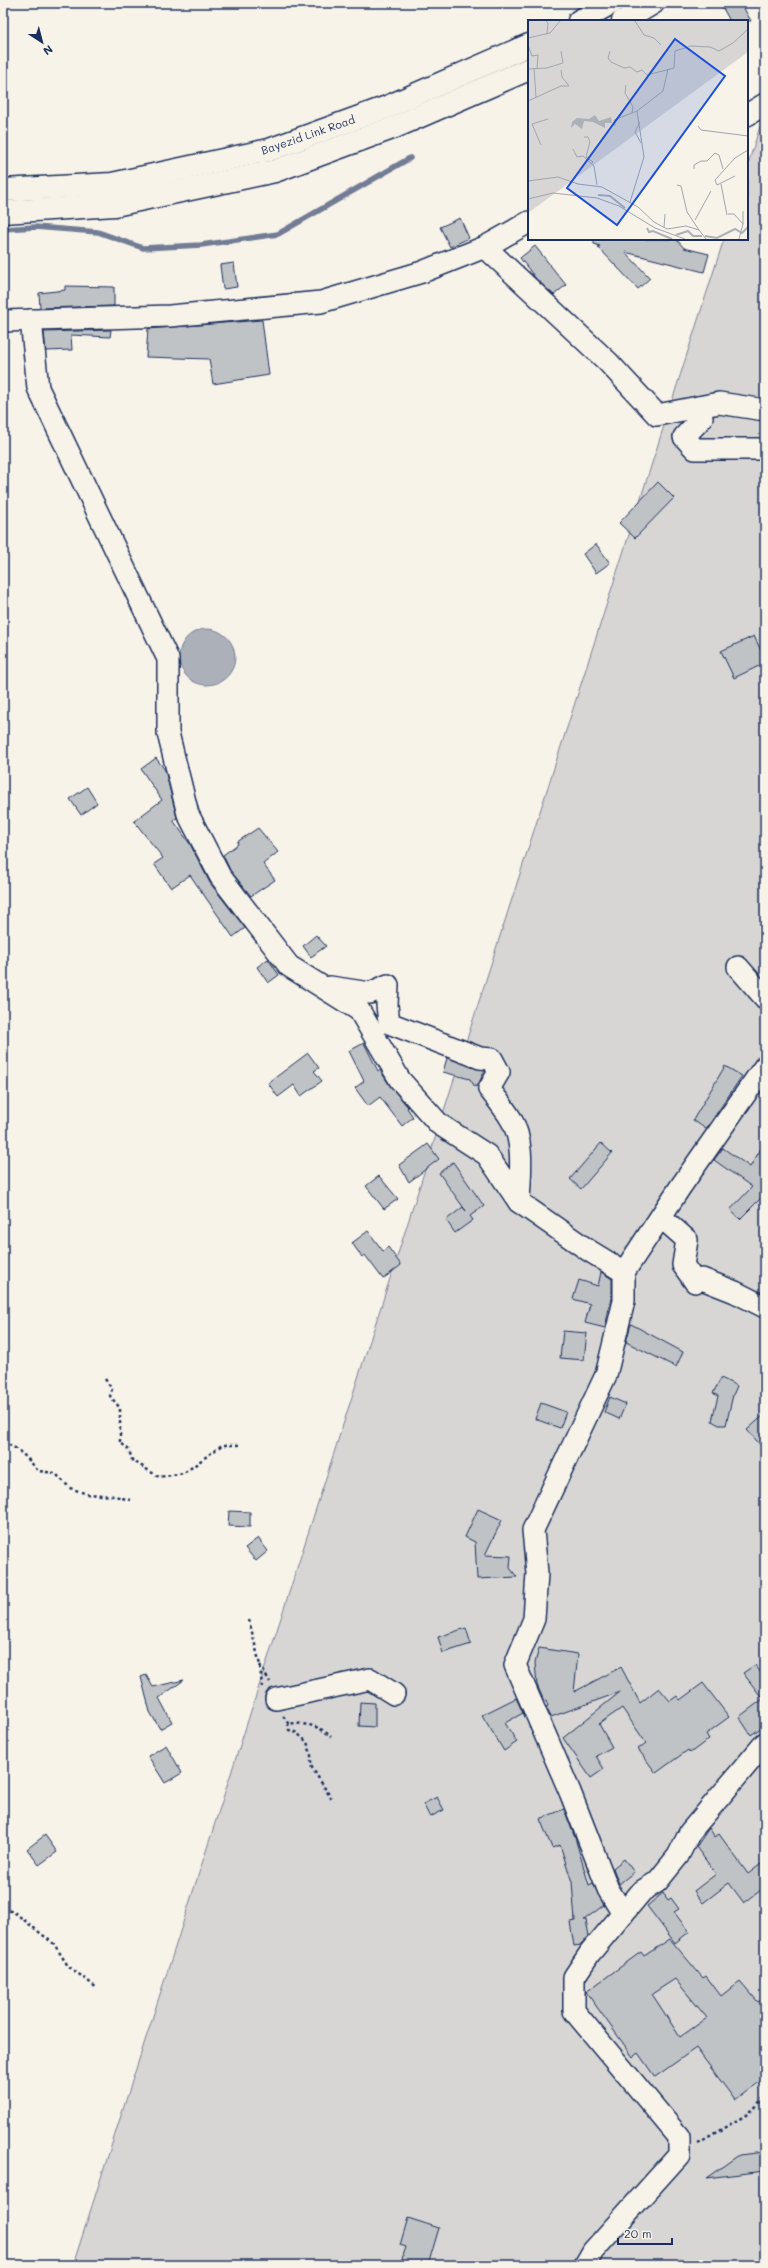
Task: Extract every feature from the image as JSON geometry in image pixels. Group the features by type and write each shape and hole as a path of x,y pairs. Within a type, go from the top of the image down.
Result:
{"main road":[{"path":"581,20 611,3"},
{"path":"625,20 653,3"},
{"name":"Bayezid Link Road","path":"3,190 112,184 269,150 388,107 528,45"},
{"name":"Bayezid Link Road","path":"3,212 115,205 275,171 395,128 528,69"}],"street":[{"path":"748,114 765,104"},
{"path":"3,322 170,316 321,302 422,272 485,247 528,223"},
{"path":"485,247 608,362 657,415 719,403 765,410"},
{"path":"31,320 38,388 168,659 168,733 188,814 220,876 289,966 360,1010 400,1080 439,1124 487,1155 519,1202 588,1250 624,1272"},
{"path":"699,407 702,418 684,438 695,449 765,449"},
{"path":"738,967 765,998"},
{"path":"321,986 370,993 388,985 387,1004 389,1023 480,1058 492,1059 499,1072 489,1089 512,1120 517,1134 521,1162 519,1202"},
{"path":"622,1914 608,1889 570,1792 515,1665 534,1619 537,1573 534,1530 606,1375 624,1301 624,1272 765,1066"},
{"path":"661,1217 686,1240 683,1265 695,1282 702,1279 735,1292 765,1307"},
{"path":"269,1694 370,1679 394,1694"},
{"path":"585,2265 593,2251 679,2155 678,2137 574,2010 574,1977 590,1953 622,1914 642,1891 656,1882 678,1856 690,1832 765,1743"}],"path":[{"path":"105,1379 112,1389 110,1396 120,1408 120,1442 129,1450 132,1460 159,1477 184,1473 222,1445 242,1445"},
{"path":"3,1442 12,1445 27,1457 38,1471 55,1473 70,1488 87,1494 115,1496 130,1500"},
{"path":"249,1620 269,1694"},
{"path":"288,1723 289,1730 307,1742 311,1754 311,1766 331,1798"},
{"path":"3,1909 14,1912 54,1944 68,1966 97,1988"},
{"path":"679,2155 746,2115 765,2097"}],"shaded area":[{"path":"765,111 765,2265 73,2265 724,240 748,240 748,164"},
{"path":"207,629 218,631 227,637 233,646 235,657 233,668 227,677 218,683 207,685 196,683 187,677 181,668 179,657 181,646 187,637 196,631"}],"building":[{"path":"720,3 741,3 751,21 748,20 729,20"},
{"path":"460,218 469,238 450,247 440,227"},
{"path":"594,240 677,240 684,248 709,254 704,272 625,252 650,278 638,289 598,247 600,246 594,244"},
{"path":"535,246 566,285 554,295 537,280 520,258"},
{"path":"234,263 237,287 223,289 220,265"},
{"path":"65,286 114,287 114,306 40,308 39,293 65,290"},
{"path":"262,320 269,375 213,384 209,359 146,357 148,329"},
{"path":"111,330 110,337 71,335 72,350 46,351 44,332"},
{"path":"658,482 674,498 635,538 619,523"},
{"path":"596,544 610,563 596,573 583,554"},
{"path":"754,636 765,659 765,663 734,678 721,651"},
{"path":"156,758 165,770 177,818 173,820 190,844 210,883 245,928 233,937 190,875 171,888 154,864 163,858 134,821 162,800 141,769"},
{"path":"87,787 97,803 81,815 70,799"},
{"path":"258,828 278,852 263,864 275,880 251,896 230,870 223,855 238,844 237,842"},
{"path":"316,935 326,946 311,957 303,946"},
{"path":"268,959 279,975 268,983 257,967"},
{"path":"364,1043 378,1071 380,1070 390,1086 408,1107 407,1108 413,1117 402,1126 380,1097 368,1106 355,1088 364,1081 349,1051"},
{"path":"308,1053 319,1068 314,1071 322,1081 301,1096 294,1085 278,1097 268,1083"},
{"path":"447,1058 485,1070 478,1085 475,1087 470,1079 443,1072"},
{"path":"725,1066 742,1076 706,1129 693,1120"},
{"path":"765,1142 765,1196 764,1195 740,1219 730,1210 752,1187 714,1160 723,1148 750,1167"},
{"path":"601,1143 612,1153 581,1189 570,1179"},
{"path":"428,1144 439,1159 409,1182 399,1165"},
{"path":"453,1162 484,1206 470,1216 473,1220 455,1233 446,1220 463,1207 466,1211 439,1173"},
{"path":"379,1176 398,1199 384,1209 366,1186"},
{"path":"368,1231 383,1251 388,1247 401,1265 383,1279 365,1255 362,1257 352,1243"},
{"path":"601,1272 612,1279 612,1293 605,1328 585,1323 590,1304 573,1299 579,1280 598,1286"},
{"path":"631,1324 683,1352 676,1367 626,1342"},
{"path":"563,1331 587,1333 584,1360 560,1358"},
{"path":"721,1378 737,1386 733,1395 726,1425 719,1425 712,1421 718,1396 713,1393"},
{"path":"610,1397 626,1404 619,1419 604,1412"},
{"path":"541,1403 566,1412 560,1428 535,1419"},
{"path":"765,1414 765,1450 747,1430"},
{"path":"478,1509 502,1520 485,1555 511,1556 510,1568 517,1577 477,1579 475,1542 465,1537"},
{"path":"229,1511 250,1512 250,1527 228,1526"},
{"path":"258,1538 268,1551 256,1561 245,1548"},
{"path":"466,1628 471,1644 443,1653 438,1637"},
{"path":"539,1648 578,1654 574,1692 621,1667 640,1703 659,1688 670,1701 677,1696 680,1700 703,1683 729,1717 706,1734 709,1739 690,1753 688,1750 656,1773 638,1749 646,1743 622,1708 599,1724 612,1747 596,1756 604,1769 591,1778 563,1738 620,1692 551,1717 546,1707 548,1706 546,1700 544,1701 537,1685 535,1663"},
{"path":"755,1665 765,1678 765,1725 751,1735 739,1717 763,1699 743,1673"},
{"path":"146,1675 153,1687 184,1680 159,1698 172,1722 160,1729 150,1712 141,1677"},
{"path":"516,1698 523,1713 505,1723 517,1742 504,1751 482,1715"},
{"path":"360,1702 375,1703 375,1727 359,1726"},
{"path":"166,1745 182,1773 165,1783 148,1756"},
{"path":"437,1797 444,1810 430,1817 423,1804"},
{"path":"564,1809 575,1838 589,1885 593,1883 604,1905 584,1920 586,1920 589,1936 581,1945 574,1946 570,1922 575,1921 572,1882 560,1845 552,1848 540,1819"},
{"path":"709,1828 715,1837 719,1834 748,1874 765,1861 765,1887 744,1903 729,1883 703,1903 694,1891 716,1874 696,1847"},
{"path":"45,1835 57,1852 39,1865 27,1849"},
{"path":"624,1859 634,1872 619,1884 613,1868"},
{"path":"663,1893 668,1900 671,1898 679,1909 674,1912 689,1932 675,1943 647,1906"},
{"path":"670,1939 703,1978 706,1976 721,1996 740,1981 758,2002 765,1997 765,2078 735,2100 696,2048 655,2077 638,2053 633,2057 586,1992 641,1952 644,1956","holes":["675,1979 707,2018 680,2037 652,1994"]},
{"path":"764,2152 765,2171 706,2178 739,2155"},
{"path":"408,2218 439,2228 428,2265 400,2265 406,2247 400,2245"}],"waterway":[{"path":"3,229 35,227 98,232 143,248 201,245 278,234 410,158"}]}
